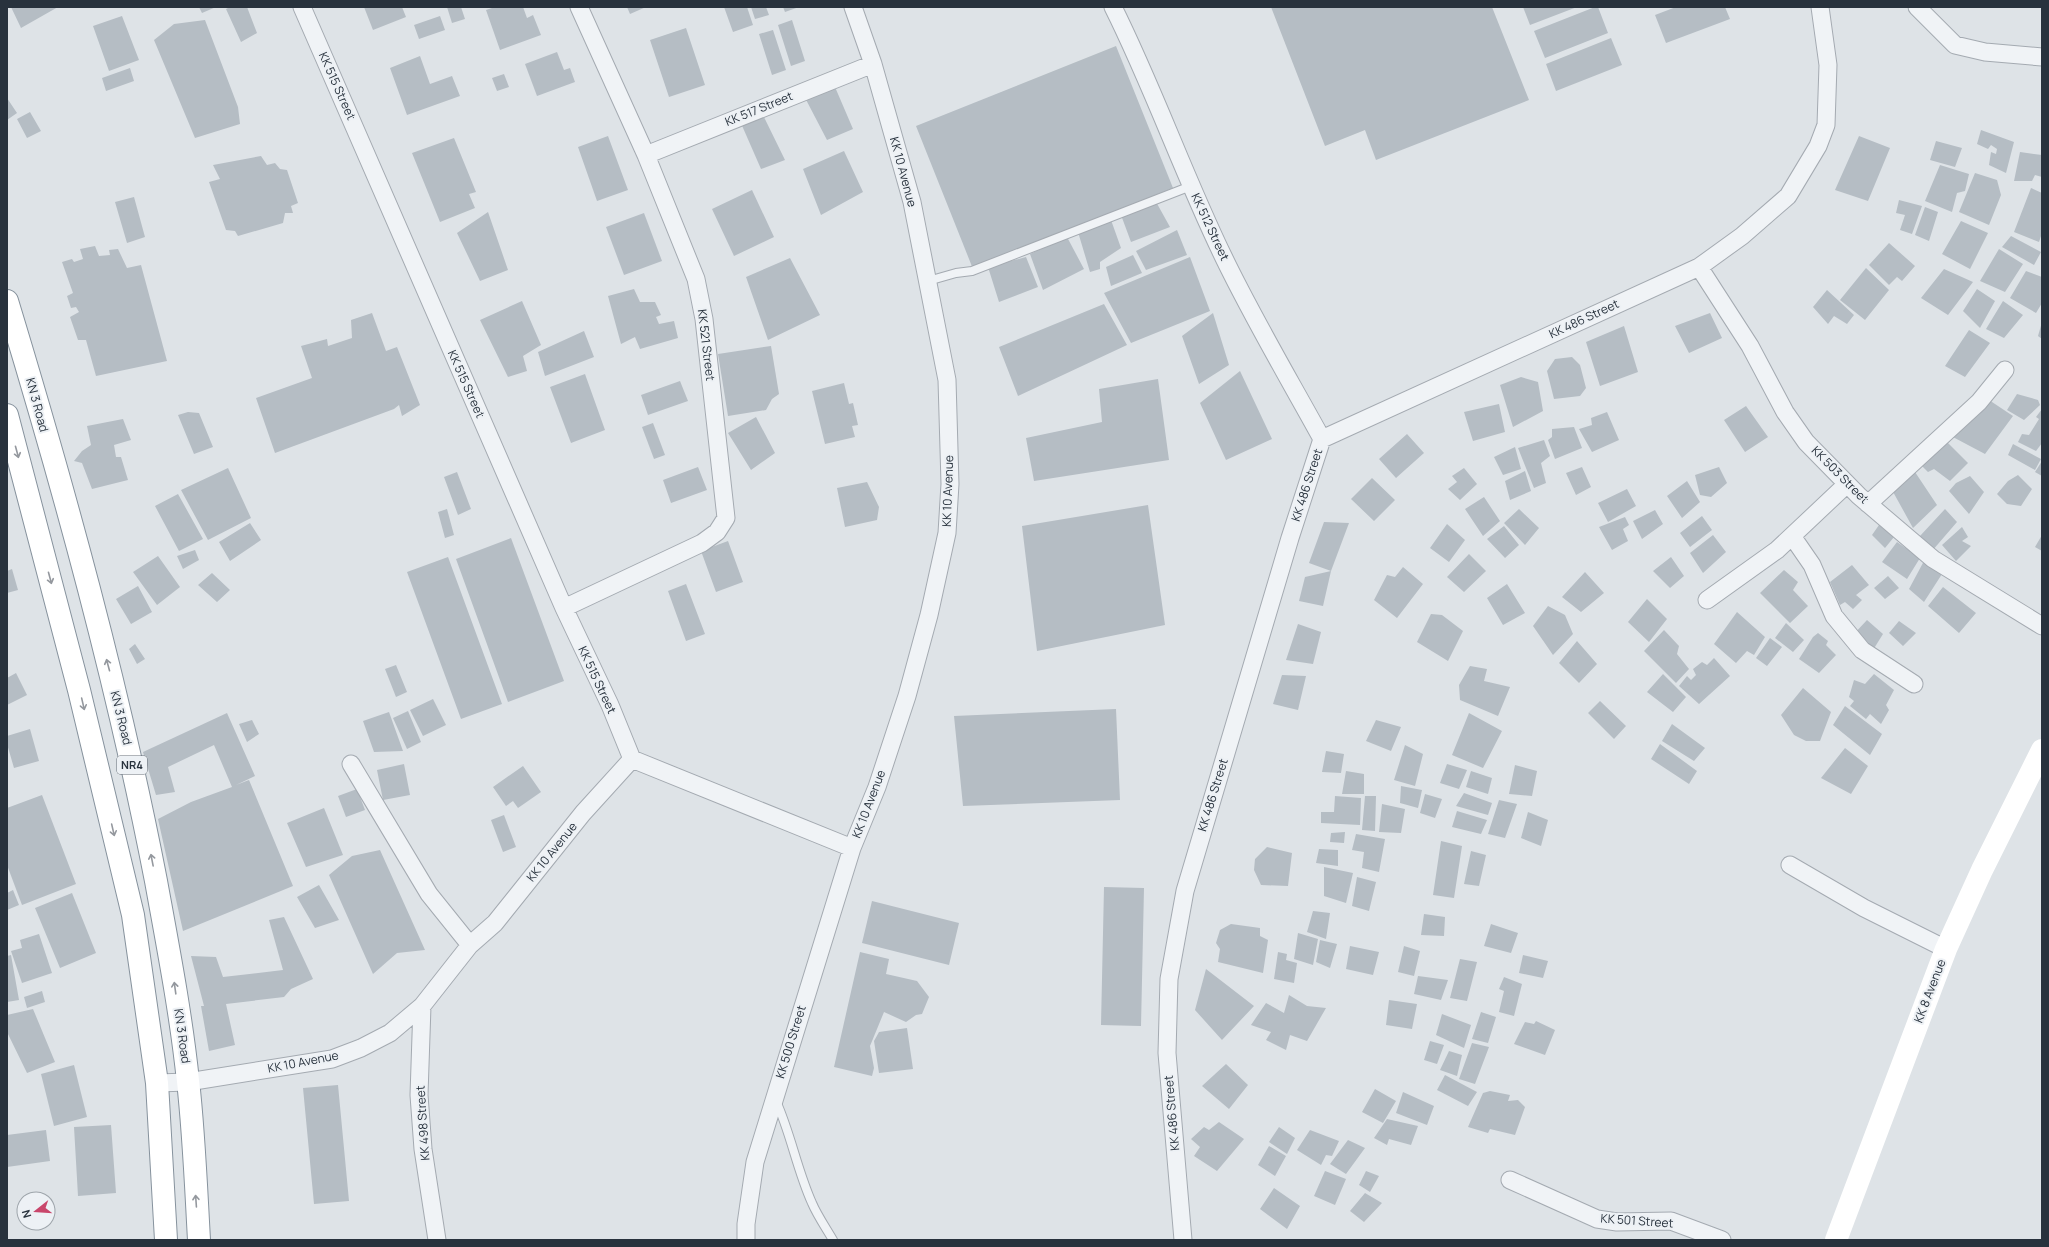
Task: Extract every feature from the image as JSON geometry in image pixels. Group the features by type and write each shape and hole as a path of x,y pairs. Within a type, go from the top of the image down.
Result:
{"main road":[{"name":"KN 3 Road","path":"7,301 34,391 123,721 169,950 188,1082 199,1240"},
{"name":"NR4","path":"7,415 80,690 131,908 157,1083 166,1240"},
{"name":"KK 8 Avenue","path":"1836,1240 1946,949 1986,863 2042,750"}],"street":[{"name":"KK 515 Street","path":"302,7 564,608 610,705 632,759"},
{"name":"KK 521 Street","path":"564,608 702,543 717,532 726,518 704,319 696,279 646,154 579,7"},
{"name":"KK 10 Avenue","path":"157,1083 188,1082 332,1059 361,1048 390,1033 422,1006 470,945 495,923 583,813 632,759 852,848 877,787 907,696 929,615 947,533 950,484 947,380 912,202 873,64 853,7"},
{"name":"KK 512 Street","path":"1112,7 1139,59 1191,186 1224,260 1322,439"},
{"name":"KK 486 Street","path":"1183,1240 1167,1053 1169,979 1185,891 1290,538 1322,439 1699,267 1742,236 1788,196 1818,146 1826,125 1828,65 1824,7"},
{"path":"1917,7 1955,45 1985,52 2042,57"},
{"name":"KK 517 Street","path":"646,154 873,64"},
{"name":"KK 503 Street","path":"1699,267 1750,346 1785,412 1806,442 1868,504 1933,559 2042,626"},
{"path":"1868,504 1979,402 2005,370"},
{"path":"1707,600 1778,550 1847,484"},
{"path":"1792,536 1812,565 1834,616 1862,650 1914,684"},
{"path":"351,764 429,894 470,945"},
{"name":"KK 500 Street","path":"746,1240 746,1224 755,1162 852,848"},
{"path":"1790,865 1864,908 1946,949"},
{"name":"KK 498 Street","path":"422,1006 419,1095 423,1149 436,1240"},
{"name":"KK 501 Street","path":"1510,1180 1597,1219 1617,1222 1671,1221 1722,1240"}],"lane":[{"path":"928,281 956,273 972,271 1191,186"},
{"path":"774,1097 784,1119 793,1150 812,1203 833,1240"}],"building":[{"path":"11,7 58,7 21,28"},
{"path":"199,7 216,7 202,13"},
{"path":"230,7 247,7 257,33 241,42 226,9"},
{"path":"364,7 402,7 406,17 373,30"},
{"path":"447,7 461,7 465,19 452,23"},
{"path":"495,7 523,7 527,18 533,15 541,35 500,50 486,10"},
{"path":"627,7 646,7 630,14"},
{"path":"724,7 747,7 753,25 733,32"},
{"path":"751,7 766,7 769,15 755,19"},
{"path":"783,7 799,7 785,12"},
{"path":"1271,7 1492,7 1529,100 1376,160 1365,130 1325,146"},
{"path":"1523,7 1577,7 1530,25"},
{"path":"1598,7 1608,33 1545,58 1534,31"},
{"path":"1676,7 1725,7 1730,19 1666,43 1655,15"},
{"path":"122,16 139,60 109,71 93,26"},
{"path":"440,16 445,30 419,39 414,25"},
{"path":"205,20 238,107 240,124 195,138 154,40 174,24"},
{"path":"792,20 805,61 791,66 778,25"},
{"path":"686,28 705,85 669,97 650,40"},
{"path":"773,30 786,70 772,75 759,34"},
{"path":"1611,38 1622,65 1556,91 1546,64"},
{"path":"1116,46 1173,188 973,269 916,126"},
{"path":"557,52 564,70 570,68 575,82 537,96 525,64"},
{"path":"420,56 430,84 452,76 460,96 407,115 390,68"},
{"path":"130,68 134,81 106,91 102,78"},
{"path":"504,74 509,87 497,91 492,78"},
{"path":"832,80 853,129 827,140 802,92"},
{"path":"7,98 17,113 7,120"},
{"path":"760,109 785,160 761,169 740,121"},
{"path":"30,112 41,131 27,138 17,119"},
{"path":"1981,130 2014,142 2006,173 1989,165 1991,152 1996,154 1997,149 1991,145 1988,149 1977,144"},
{"path":"608,136 628,190 597,201 578,147"},
{"path":"1859,136 1890,148 1868,201 1835,190"},
{"path":"454,138 476,192 469,194 475,208 440,222 412,153"},
{"path":"1936,141 1962,148 1955,167 1930,160"},
{"path":"844,151 863,192 821,215 803,169"},
{"path":"2020,152 2042,155 2042,177 2035,175 2032,181 2014,181"},
{"path":"261,156 267,165 275,163 280,169 287,170 298,203 291,206 293,213 285,213 283,223 238,236 235,231 226,230 209,182 220,179 213,165"},
{"path":"1940,165 1969,174 1965,191 1957,193 1952,212 1925,201"},
{"path":"1975,173 1997,180 2001,195 1989,225 1959,212"},
{"path":"2031,188 2042,193 2042,233 2039,242 2014,232"},
{"path":"752,190 774,237 734,256 712,209"},
{"path":"134,197 145,237 127,243 115,202"},
{"path":"1155,200 1170,227 1131,242 1121,215"},
{"path":"1899,200 1922,206 1912,234 1900,230 1905,215 1896,213"},
{"path":"1925,207 1938,212 1929,241 1915,235"},
{"path":"488,212 508,270 480,281 457,233"},
{"path":"644,213 662,261 624,275 606,227"},
{"path":"1111,220 1121,248 1100,262 1100,269 1090,272 1078,232"},
{"path":"1961,221 1988,233 1970,269 1942,254"},
{"path":"1177,230 1187,255 1146,270 1136,251"},
{"path":"2011,236 2041,252 2034,265 2002,247"},
{"path":"1067,237 1084,269 1043,290 1030,254"},
{"path":"1889,243 1915,266 1902,281 1897,277 1889,285 1869,265"},
{"path":"95,246 99,256 110,255 109,250 118,249 127,268 141,265 167,361 96,376 86,340 78,340 70,317 79,312 76,307 71,308 67,296 73,293 62,262 72,259 74,262 83,259 80,249"},
{"path":"1999,249 2023,264 2005,292 1980,281"},
{"path":"1133,255 1142,273 1111,286 1106,267"},
{"path":"1026,257 1038,287 999,302 988,267"},
{"path":"1190,257 1210,311 1131,343 1104,293"},
{"path":"790,258 820,315 768,340 746,277"},
{"path":"1866,268 1889,290 1865,320 1840,300"},
{"path":"1944,269 1973,282 1948,315 1921,298"},
{"path":"2026,271 2042,277 2042,303 2036,313 2010,298"},
{"path":"634,289 640,302 655,302 661,315 656,317 659,324 674,321 678,338 640,349 635,337 621,344 608,296"},
{"path":"1977,289 1995,301 1980,328 1963,311"},
{"path":"1827,290 1854,315 1847,324 1834,316 1828,324 1813,307"},
{"path":"522,301 541,345 523,356 527,371 508,377 480,320"},
{"path":"2003,301 2023,315 2004,338 1986,329"},
{"path":"1104,304 1127,345 1018,396 999,347"},
{"path":"372,313 386,351 397,347 420,405 402,416 399,405 394,409 275,453 256,398 312,378 301,346 327,339 328,346 352,338 351,320"},
{"path":"1213,313 1229,365 1199,384 1182,336"},
{"path":"1710,313 1722,338 1689,353 1675,326"},
{"path":"2042,322 2042,339 2038,336"},
{"path":"1624,326 1638,372 1600,386 1586,342"},
{"path":"1969,330 1990,343 1965,377 1945,366"},
{"path":"584,331 594,357 545,376 538,352"},
{"path":"771,346 779,394 772,399 766,410 728,416 718,354"},
{"path":"1572,357 1580,365 1586,388 1580,396 1554,399 1547,371 1555,359"},
{"path":"1240,371 1272,439 1226,460 1200,403"},
{"path":"585,374 605,430 571,443 550,387"},
{"path":"1521,377 1538,382 1543,411 1513,427 1500,385"},
{"path":"1158,379 1169,460 1034,481 1026,438 1102,422 1099,389"},
{"path":"680,381 688,401 648,415 641,395"},
{"path":"844,383 849,404 853,403 858,425 852,426 855,437 825,444 812,391"},
{"path":"2017,394 2038,400 2040,405 2024,420 2007,410"},
{"path":"1989,400 2013,416 1985,454 1951,436"},
{"path":"1499,404 1505,432 1473,441 1464,412"},
{"path":"1746,406 1768,437 1745,452 1724,420"},
{"path":"2042,409 2042,443 2036,451 2018,442 2022,434 2029,435 2039,419 2036,417"},
{"path":"188,412 199,413 213,447 194,454 178,415"},
{"path":"1607,412 1619,440 1592,452 1579,429 1592,425 1591,418"},
{"path":"756,417 775,453 751,470 728,433"},
{"path":"123,419 131,440 114,445 116,457 121,457 128,480 92,489 82,463 74,461 82,451 91,445 87,426"},
{"path":"653,423 665,455 654,459 642,427"},
{"path":"1574,427 1582,448 1555,459 1548,440 1552,437 1552,429"},
{"path":"1407,434 1424,453 1396,478 1379,459"},
{"path":"1544,440 1550,456 1541,463 1546,483 1534,488 1518,448"},
{"path":"1945,440 1968,463 1950,481 1934,469 1928,472 1922,466"},
{"path":"2013,444 2041,459 2035,470 2008,455"},
{"path":"1515,447 1521,469 1503,475 1494,457"},
{"path":"2042,461 2042,476 2035,472"},
{"path":"698,467 707,490 671,503 663,480"},
{"path":"1582,467 1591,487 1576,495 1566,473"},
{"path":"1719,467 1727,483 1711,497 1700,495 1695,475"},
{"path":"228,468 251,518 208,540 181,490"},
{"path":"1464,468 1477,484 1460,500 1448,489 1457,482 1452,476"},
{"path":"1913,469 1937,505 1913,528 1892,490"},
{"path":"1525,471 1531,491 1510,500 1505,481"},
{"path":"457,472 471,509 458,515 444,477"},
{"path":"2018,475 2032,489 2021,506 2007,504 1997,494 2008,481"},
{"path":"1970,476 1984,492 1969,514 1949,491 1956,483"},
{"path":"1372,478 1395,500 1374,521 1351,499"},
{"path":"1687,481 1700,502 1682,518 1667,496"},
{"path":"867,482 879,507 877,520 845,527 837,488"},
{"path":"1627,489 1636,506 1608,522 1598,503"},
{"path":"178,494 203,539 179,551 155,506"},
{"path":"1484,497 1500,521 1483,536 1465,509"},
{"path":"1148,505 1165,625 1037,651 1022,526"},
{"path":"447,509 454,535 445,538 438,512"},
{"path":"1519,509 1539,528 1525,545 1504,523"},
{"path":"1945,509 1957,522 1932,551 1920,536"},
{"path":"1655,510 1663,524 1642,539 1633,521"},
{"path":"1702,516 1712,530 1690,547 1680,533"},
{"path":"1625,517 1629,525 1623,529 1628,541 1612,550 1599,527"},
{"path":"1324,522 1349,523 1331,571 1309,563"},
{"path":"250,523 261,540 230,561 219,542"},
{"path":"1447,524 1465,540 1449,562 1430,548"},
{"path":"1879,525 1894,537 1885,548 1872,535"},
{"path":"1504,526 1519,545 1505,558 1487,539"},
{"path":"1962,527 1968,537 1962,541 1971,546 1956,561 1942,545"},
{"path":"1713,535 1726,552 1703,573 1690,553"},
{"path":"2042,535 2042,551 2035,547"},
{"path":"511,538 564,681 508,702 456,559"},
{"path":"728,541 743,582 716,592 701,551"},
{"path":"1897,542 1920,558 1907,579 1882,562"},
{"path":"195,550 199,560 183,569 177,556"},
{"path":"1469,554 1486,571 1464,592 1447,577"},
{"path":"158,556 180,587 157,605 133,572"},
{"path":"448,557 502,704 461,719 407,572"},
{"path":"1671,557 1684,576 1670,588 1653,571"},
{"path":"1924,561 1942,574 1924,602 1909,589"},
{"path":"1852,565 1869,585 1856,595 1862,600 1853,609 1845,602 1840,605 1830,582"},
{"path":"1403,567 1423,584 1397,618 1374,600 1387,575 1395,577"},
{"path":"12,569 18,590 7,593 7,571"},
{"path":"1784,570 1798,582 1793,590 1808,606 1790,623 1760,593"},
{"path":"1331,571 1323,606 1299,601 1305,577"},
{"path":"1585,572 1604,593 1581,612 1562,597"},
{"path":"212,573 230,590 217,602 198,585"},
{"path":"1888,576 1899,588 1885,599 1874,588"},
{"path":"686,584 705,634 686,641 668,591"},
{"path":"1507,584 1525,613 1503,625 1487,598"},
{"path":"138,586 152,612 131,624 116,599"},
{"path":"1943,587 1976,613 1959,633 1928,606"},
{"path":"1647,599 1667,619 1649,642 1628,622"},
{"path":"1548,606 1565,615 1573,634 1553,655 1533,626"},
{"path":"1737,612 1765,637 1754,655 1747,651 1736,663 1714,644"},
{"path":"1431,614 1442,615 1463,631 1448,661 1417,642"},
{"path":"1867,620 1883,634 1873,650 1853,635"},
{"path":"1899,621 1916,633 1903,646 1889,633"},
{"path":"1786,623 1804,640 1793,652 1775,638"},
{"path":"1298,624 1321,632 1313,664 1286,660"},
{"path":"1664,630 1679,646 1677,654 1689,669 1676,683 1644,651"},
{"path":"1818,633 1828,641 1826,645 1836,655 1819,673 1799,659 1813,637"},
{"path":"1770,638 1782,647 1767,666 1756,658"},
{"path":"1577,641 1597,664 1579,683 1559,663"},
{"path":"135,644 145,659 137,664 129,649"},
{"path":"1714,658 1730,676 1699,704 1679,686 1687,676 1691,680 1696,675 1693,669 1702,662 1707,665"},
{"path":"396,665 407,692 396,697 385,669"},
{"path":"1470,666 1487,669 1484,681 1510,687 1498,716 1460,700 1459,685"},
{"path":"16,673 27,695 7,705 7,678"},
{"path":"1663,674 1686,697 1673,712 1647,692"},
{"path":"1874,674 1894,690 1886,705 1889,710 1881,724 1870,714 1866,719 1850,706 1854,701 1849,697 1854,680 1865,684"},
{"path":"1282,675 1306,676 1298,710 1273,704"},
{"path":"1803,688 1831,712 1820,741 1806,741 1794,735 1781,715"},
{"path":"433,699 446,725 423,736 410,710"},
{"path":"1600,701 1626,726 1614,739 1588,713"},
{"path":"1845,706 1882,734 1870,755 1833,725"},
{"path":"1116,709 1120,800 963,806 954,716"},
{"path":"408,711 421,742 407,749 393,718"},
{"path":"389,712 403,751 374,752 363,721"},
{"path":"227,713 255,776 236,785 249,780 293,886 183,931 158,819 191,802 232,787 214,745 168,767 175,792 156,795 143,752"},
{"path":"1469,713 1502,731 1483,768 1452,755"},
{"path":"252,720 259,734 247,742 239,724"},
{"path":"1376,720 1401,727 1391,751 1366,741"},
{"path":"1672,724 1705,748 1694,761 1662,741"},
{"path":"30,729 39,761 14,768 7,744 7,736"},
{"path":"1660,744 1697,771 1689,784 1651,759"},
{"path":"1405,745 1423,754 1415,786 1394,780"},
{"path":"1845,748 1868,766 1851,794 1821,778"},
{"path":"1326,751 1344,754 1341,773 1322,772"},
{"path":"404,764 410,795 383,800 377,770"},
{"path":"1447,764 1467,770 1459,789 1440,783"},
{"path":"1515,765 1537,771 1532,796 1509,794"},
{"path":"523,766 541,792 518,808 513,801 506,806 493,787"},
{"path":"1346,771 1364,774 1364,794 1342,794"},
{"path":"1471,771 1492,778 1488,794 1466,787"},
{"path":"1401,786 1422,790 1418,808 1400,803"},
{"path":"357,789 365,810 346,817 338,796"},
{"path":"1464,793 1492,803 1488,815 1456,806"},
{"path":"1425,794 1442,799 1435,818 1420,813"},
{"path":"42,795 76,884 22,905 7,865 7,808"},
{"path":"1335,796 1361,798 1360,825 1321,823 1321,812 1334,812"},
{"path":"1365,796 1376,796 1375,831 1362,830"},
{"path":"1499,800 1517,804 1505,838 1488,834"},
{"path":"1382,804 1405,809 1401,833 1379,832"},
{"path":"324,808 343,855 306,867 287,823"},
{"path":"1457,811 1487,820 1481,834 1452,827"},
{"path":"1528,812 1548,820 1541,846 1521,838"},
{"path":"504,815 516,847 503,852 491,820"},
{"path":"1345,832 1344,843 1330,842 1331,833"},
{"path":"1356,834 1385,839 1379,872 1362,868 1364,852 1352,850"},
{"path":"1441,841 1462,846 1454,898 1433,895"},
{"path":"1267,847 1292,853 1288,886 1261,885 1254,870 1255,859"},
{"path":"1319,849 1338,850 1338,866 1316,863"},
{"path":"380,850 425,950 397,953 373,974 329,875 352,856"},
{"path":"1471,851 1486,855 1479,886 1464,884"},
{"path":"1324,867 1353,873 1346,903 1324,896"},
{"path":"1357,877 1376,882 1369,911 1352,906"},
{"path":"319,885 339,920 315,928 297,897"},
{"path":"1104,887 1144,888 1141,1026 1101,1025"},
{"path":"13,890 19,905 7,910 7,893"},
{"path":"72,893 96,953 60,968 35,908"},
{"path":"872,901 959,923 949,965 862,943"},
{"path":"1313,911 1330,913 1326,939 1307,932"},
{"path":"1424,914 1445,917 1444,936 1421,935"},
{"path":"284,917 313,979 291,989 284,997 226,1004 235,1045 209,1051 201,1006 204,1006 191,956 216,957 223,977 283,970 269,920"},
{"path":"1231,924 1260,928 1260,936 1268,940 1263,973 1218,962 1220,949 1216,943 1220,930"},
{"path":"1491,924 1518,933 1511,953 1484,946"},
{"path":"1298,933 1318,939 1313,965 1294,959"},
{"path":"39,934 52,973 22,983 11,951 22,948 20,940"},
{"path":"1320,940 1337,944 1330,968 1316,962"},
{"path":"1350,946 1379,952 1373,975 1346,969"},
{"path":"1404,946 1420,951 1414,976 1398,972"},
{"path":"860,952 889,959 886,974 917,981 929,997 922,1014 916,1015 906,1022 884,1012 870,1046 874,1068 872,1076 834,1067"},
{"path":"1278,952 1287,954 1286,960 1297,963 1294,983 1274,979"},
{"path":"11,955 19,1000 7,1002 7,956"},
{"path":"1523,955 1548,961 1543,978 1519,973"},
{"path":"1460,959 1477,962 1467,1001 1450,998"},
{"path":"1206,969 1254,1006 1222,1040 1195,1010"},
{"path":"1418,976 1448,980 1441,1000 1414,994"},
{"path":"1504,977 1522,984 1514,1016 1499,1012 1504,991 1499,989"},
{"path":"42,991 45,1002 27,1008 24,997"},
{"path":"1289,995 1307,1006 1326,1008 1307,1041 1290,1035 1286,1050 1266,1040 1271,1032 1251,1025 1266,1003 1284,1013"},
{"path":"1389,1000 1417,1004 1412,1029 1386,1025"},
{"path":"33,1009 55,1062 27,1073 7,1032 7,1015"},
{"path":"1481,1012 1496,1017 1488,1043 1472,1039"},
{"path":"1442,1014 1471,1025 1464,1048 1436,1035"},
{"path":"1536,1021 1555,1030 1545,1055 1514,1044 1525,1022 1534,1024"},
{"path":"907,1028 913,1069 879,1073 874,1041 879,1032"},
{"path":"1430,1041 1444,1045 1437,1064 1424,1060"},
{"path":"1472,1043 1489,1047 1475,1084 1459,1079"},
{"path":"1449,1051 1462,1055 1457,1076 1440,1070"},
{"path":"1226,1064 1248,1085 1229,1109 1202,1086"},
{"path":"74,1065 87,1117 54,1126 41,1074"},
{"path":"1445,1075 1477,1092 1468,1106 1437,1090"},
{"path":"338,1085 349,1201 314,1204 303,1088"},
{"path":"1375,1089 1396,1101 1383,1123 1362,1112"},
{"path":"1490,1091 1510,1095 1508,1101 1518,1100 1525,1107 1515,1135 1490,1129 1488,1133 1468,1127 1483,1093"},
{"path":"1403,1092 1434,1106 1427,1125 1396,1113"},
{"path":"1387,1119 1418,1126 1411,1145 1389,1139 1387,1145 1374,1138"},
{"path":"1219,1122 1244,1139 1217,1171 1194,1156 1200,1147 1191,1139 1204,1127 1209,1130"},
{"path":"111,1125 116,1193 78,1196 74,1127"},
{"path":"1279,1127 1295,1138 1287,1154 1269,1142"},
{"path":"46,1130 50,1161 7,1167 7,1135"},
{"path":"1310,1130 1339,1141 1332,1156 1326,1155 1321,1165 1297,1150"},
{"path":"1348,1140 1365,1148 1346,1174 1330,1164"},
{"path":"1269,1146 1286,1156 1275,1176 1258,1165"},
{"path":"1325,1171 1346,1179 1335,1205 1314,1196"},
{"path":"1366,1171 1379,1176 1370,1192 1359,1185"},
{"path":"1274,1188 1300,1206 1287,1229 1260,1209"},
{"path":"1365,1193 1382,1203 1364,1222 1350,1211"}]}
